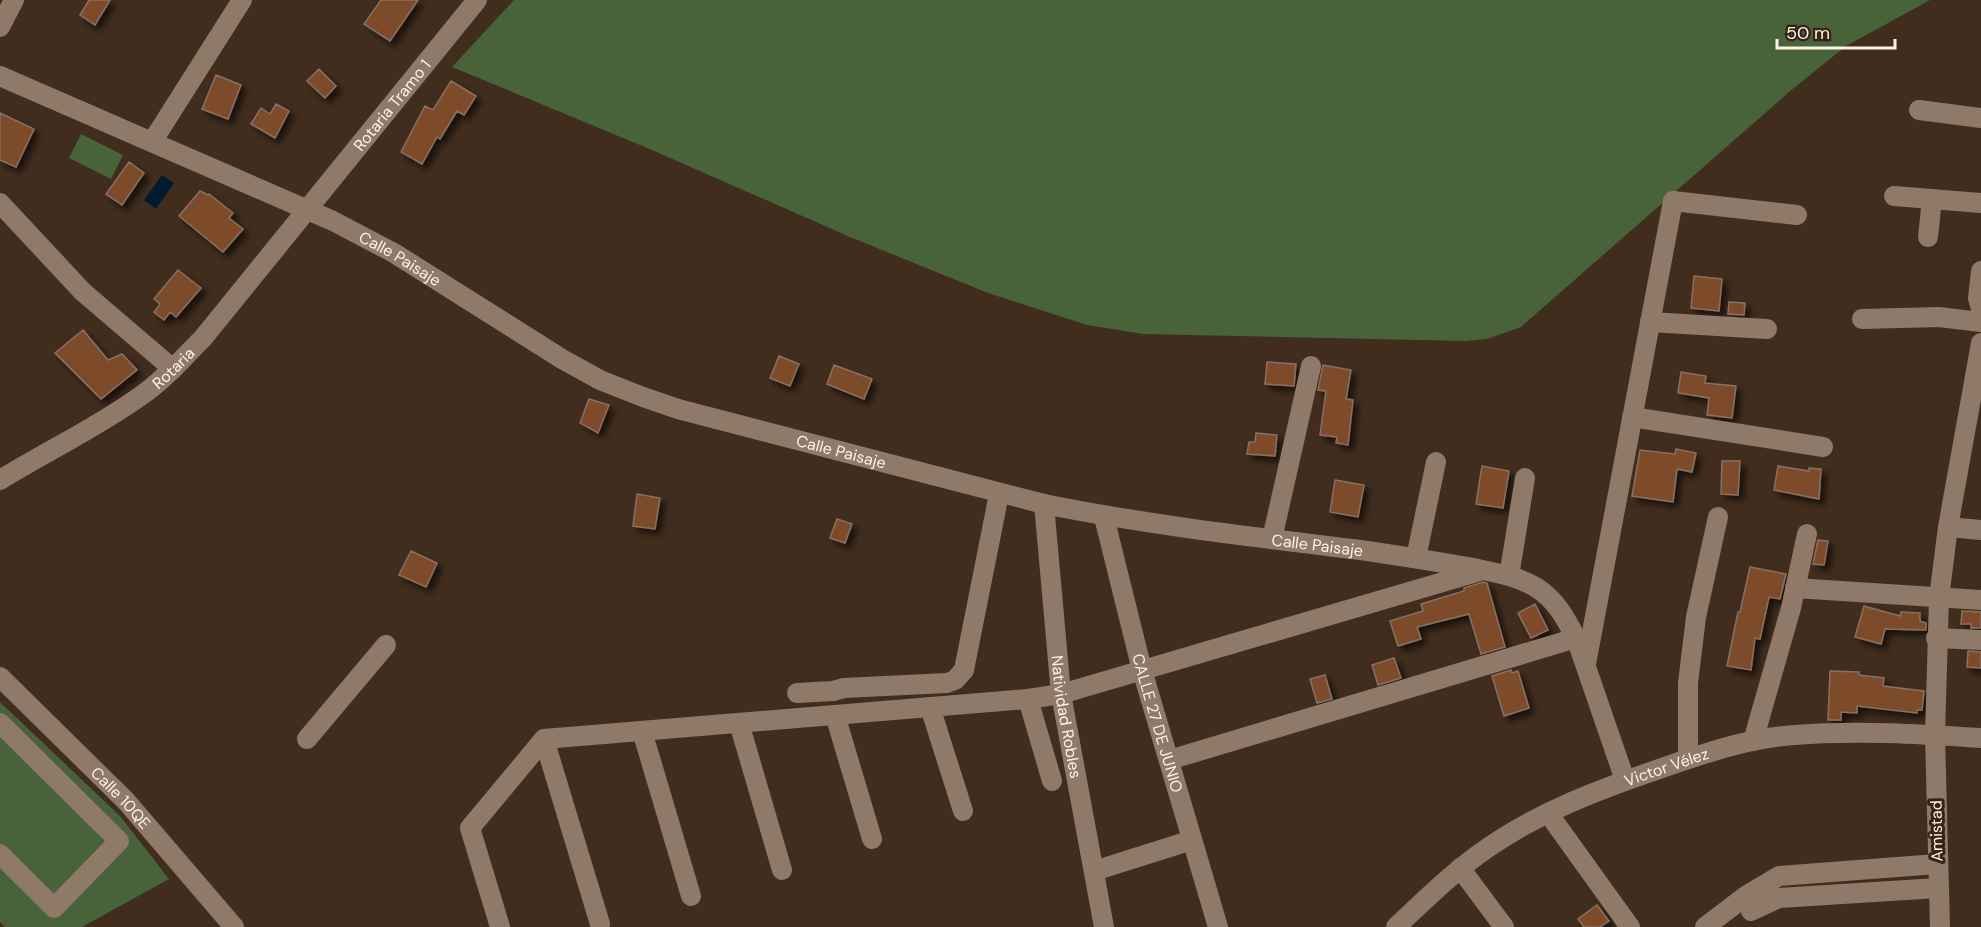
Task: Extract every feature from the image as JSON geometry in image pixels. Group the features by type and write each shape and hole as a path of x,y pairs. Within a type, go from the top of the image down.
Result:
{"street":[{"path":"0,27 14,0"},
{"path":"152,142 242,0"},
{"name":"Rotaria Tramo 1","path":"307,209 477,0"},
{"name":"Calle Paisaje","path":"0,76 307,209 394,253 562,359 600,380 643,397 690,412 999,494 1104,517 1416,558 1509,576 1538,588 1553,601 1576,638 1625,780"},
{"path":"1919,110 1981,118"},
{"path":"1894,196 1981,203"},
{"path":"1928,237 1932,199"},
{"path":"1586,666 1673,201 1797,215"},
{"path":"0,203 83,292 173,369"},
{"name":"Rotaria","path":"0,480 120,410 173,369 202,338 307,209"},
{"path":"1981,271 1978,298 1981,309"},
{"path":"1862,319 1939,317 1981,322"},
{"path":"1650,322 1767,329"},
{"name":"Amistad","path":"1940,927 1935,735 1936,638 1948,527 1981,343"},
{"path":"1272,539 1311,366"},
{"path":"1632,417 1823,447"},
{"path":"1416,558 1436,462"},
{"path":"1509,576 1526,478"},
{"path":"797,693 844,688 946,684 961,675 964,670 999,494"},
{"name":"Natividad Robles","path":"1044,504 1062,694 1104,927"},
{"name":"CALLE 27 DE JUNIO","path":"1104,517 1142,670 1218,927"},
{"path":"1688,759 1688,683 1696,617 1718,517"},
{"path":"1948,527 1981,530"},
{"path":"1753,741 1795,588 1807,534"},
{"path":"500,927 470,828 544,739 1028,699 1062,694 1483,570"},
{"path":"1795,588 1981,600"},
{"path":"1168,760 1576,638"},
{"path":"1936,638 1981,640"},
{"path":"307,739 386,645"},
{"name":"Calle 10QE","path":"0,677 126,801 234,927"},
{"path":"1028,699 1052,781"},
{"path":"930,707 963,811"},
{"path":"835,715 872,839"},
{"path":"0,723 119,841 54,908 0,854"},
{"path":"739,723 782,870"},
{"path":"642,731 691,896"},
{"name":"Victor Vélez","path":"1396,927 1461,868 1515,830 1548,813 1625,780 1688,759 1753,741 1792,735 1830,733 1981,738"},
{"path":"544,739 600,924"},
{"path":"1548,813 1630,927"},
{"path":"1094,871 1192,840"},
{"path":"1751,911 1779,876 1937,864"},
{"path":"1461,868 1504,927"},
{"path":"1704,927 1751,911 1779,898 1938,888"}],"green space":[{"path":"514,0 1930,0 1846,46 1789,92 1521,327 1487,339 1465,341 1143,334 1087,325 988,293 850,237 652,150 452,67"},
{"path":"81,134 123,155 111,179 69,158"},
{"path":"0,702 120,816 169,879 82,927 5,927 0,922"}],"water":[{"path":"162,175 174,183 156,209 144,200"}],"building":[{"path":"89,0 110,0 95,25 80,15"},
{"path":"381,0 418,0 390,41 364,24"},
{"path":"319,69 336,86 325,98 307,81"},
{"path":"216,75 241,85 228,119 202,109"},
{"path":"451,81 476,96 464,115 457,111 440,139 437,137 422,164 401,152 425,106 433,110"},
{"path":"276,104 289,111 275,138 251,124 261,108 270,114"},
{"path":"0,113 34,129 16,167 0,160"},
{"path":"129,162 144,173 122,205 106,194"},
{"path":"200,191 209,194 233,213 229,218 243,229 223,252 179,216"},
{"path":"178,270 201,288 176,317 170,312 164,320 154,312 160,304 154,299"},
{"path":"1694,276 1722,279 1719,311 1691,308"},
{"path":"1729,302 1745,303 1744,315 1728,314"},
{"path":"83,330 108,360 122,354 137,370 101,399 55,353"},
{"path":"779,356 799,364 790,386 770,378"},
{"path":"1267,362 1296,364 1294,386 1265,384"},
{"path":"834,365 872,379 864,399 827,384"},
{"path":"1323,365 1351,370 1346,399 1353,400 1348,445 1336,443 1337,437 1320,435 1326,391 1318,390"},
{"path":"1681,372 1706,376 1705,383 1736,386 1732,418 1707,415 1709,398 1678,393"},
{"path":"589,399 609,405 598,433 580,423"},
{"path":"1256,433 1277,435 1275,456 1247,454 1249,442 1255,442"},
{"path":"1676,449 1696,453 1692,472 1677,469 1673,502 1632,496 1640,450 1675,454"},
{"path":"1722,461 1740,461 1738,495 1721,494"},
{"path":"1482,466 1509,471 1503,508 1476,504"},
{"path":"1778,466 1809,471 1809,468 1821,469 1819,499 1774,490"},
{"path":"1335,480 1364,485 1358,517 1330,512"},
{"path":"637,494 660,498 655,529 633,526"},
{"path":"837,519 852,524 845,543 830,538"},
{"path":"1818,540 1828,541 1824,565 1813,564"},
{"path":"411,551 437,563 426,587 399,575"},
{"path":"1750,567 1786,574 1780,599 1769,597 1760,639 1755,638 1751,670 1727,666"},
{"path":"1483,582 1487,583 1505,647 1481,654 1469,614 1417,627 1421,639 1398,646 1390,621 1423,611 1421,604 1464,591 1464,588"},
{"path":"1535,604 1548,630 1531,638 1518,613"},
{"path":"1864,606 1900,616 1901,612 1920,613 1920,621 1926,623 1926,630 1885,629 1881,644 1855,637"},
{"path":"1962,611 1981,612 1981,628 1971,628 1971,624 1961,624"},
{"path":"1968,651 1981,652 1981,668 1967,667"},
{"path":"1394,658 1401,678 1378,685 1372,665"},
{"path":"1511,670 1512,673 1518,671 1529,708 1504,716 1492,676"},
{"path":"1830,671 1859,672 1859,675 1884,678 1883,686 1924,691 1922,710 1917,710 1917,713 1857,706 1857,713 1841,712 1841,720 1828,720"},
{"path":"1325,675 1332,699 1317,703 1310,679"},
{"path":"1597,905 1609,921 1600,927 1584,927 1578,919"}]}
